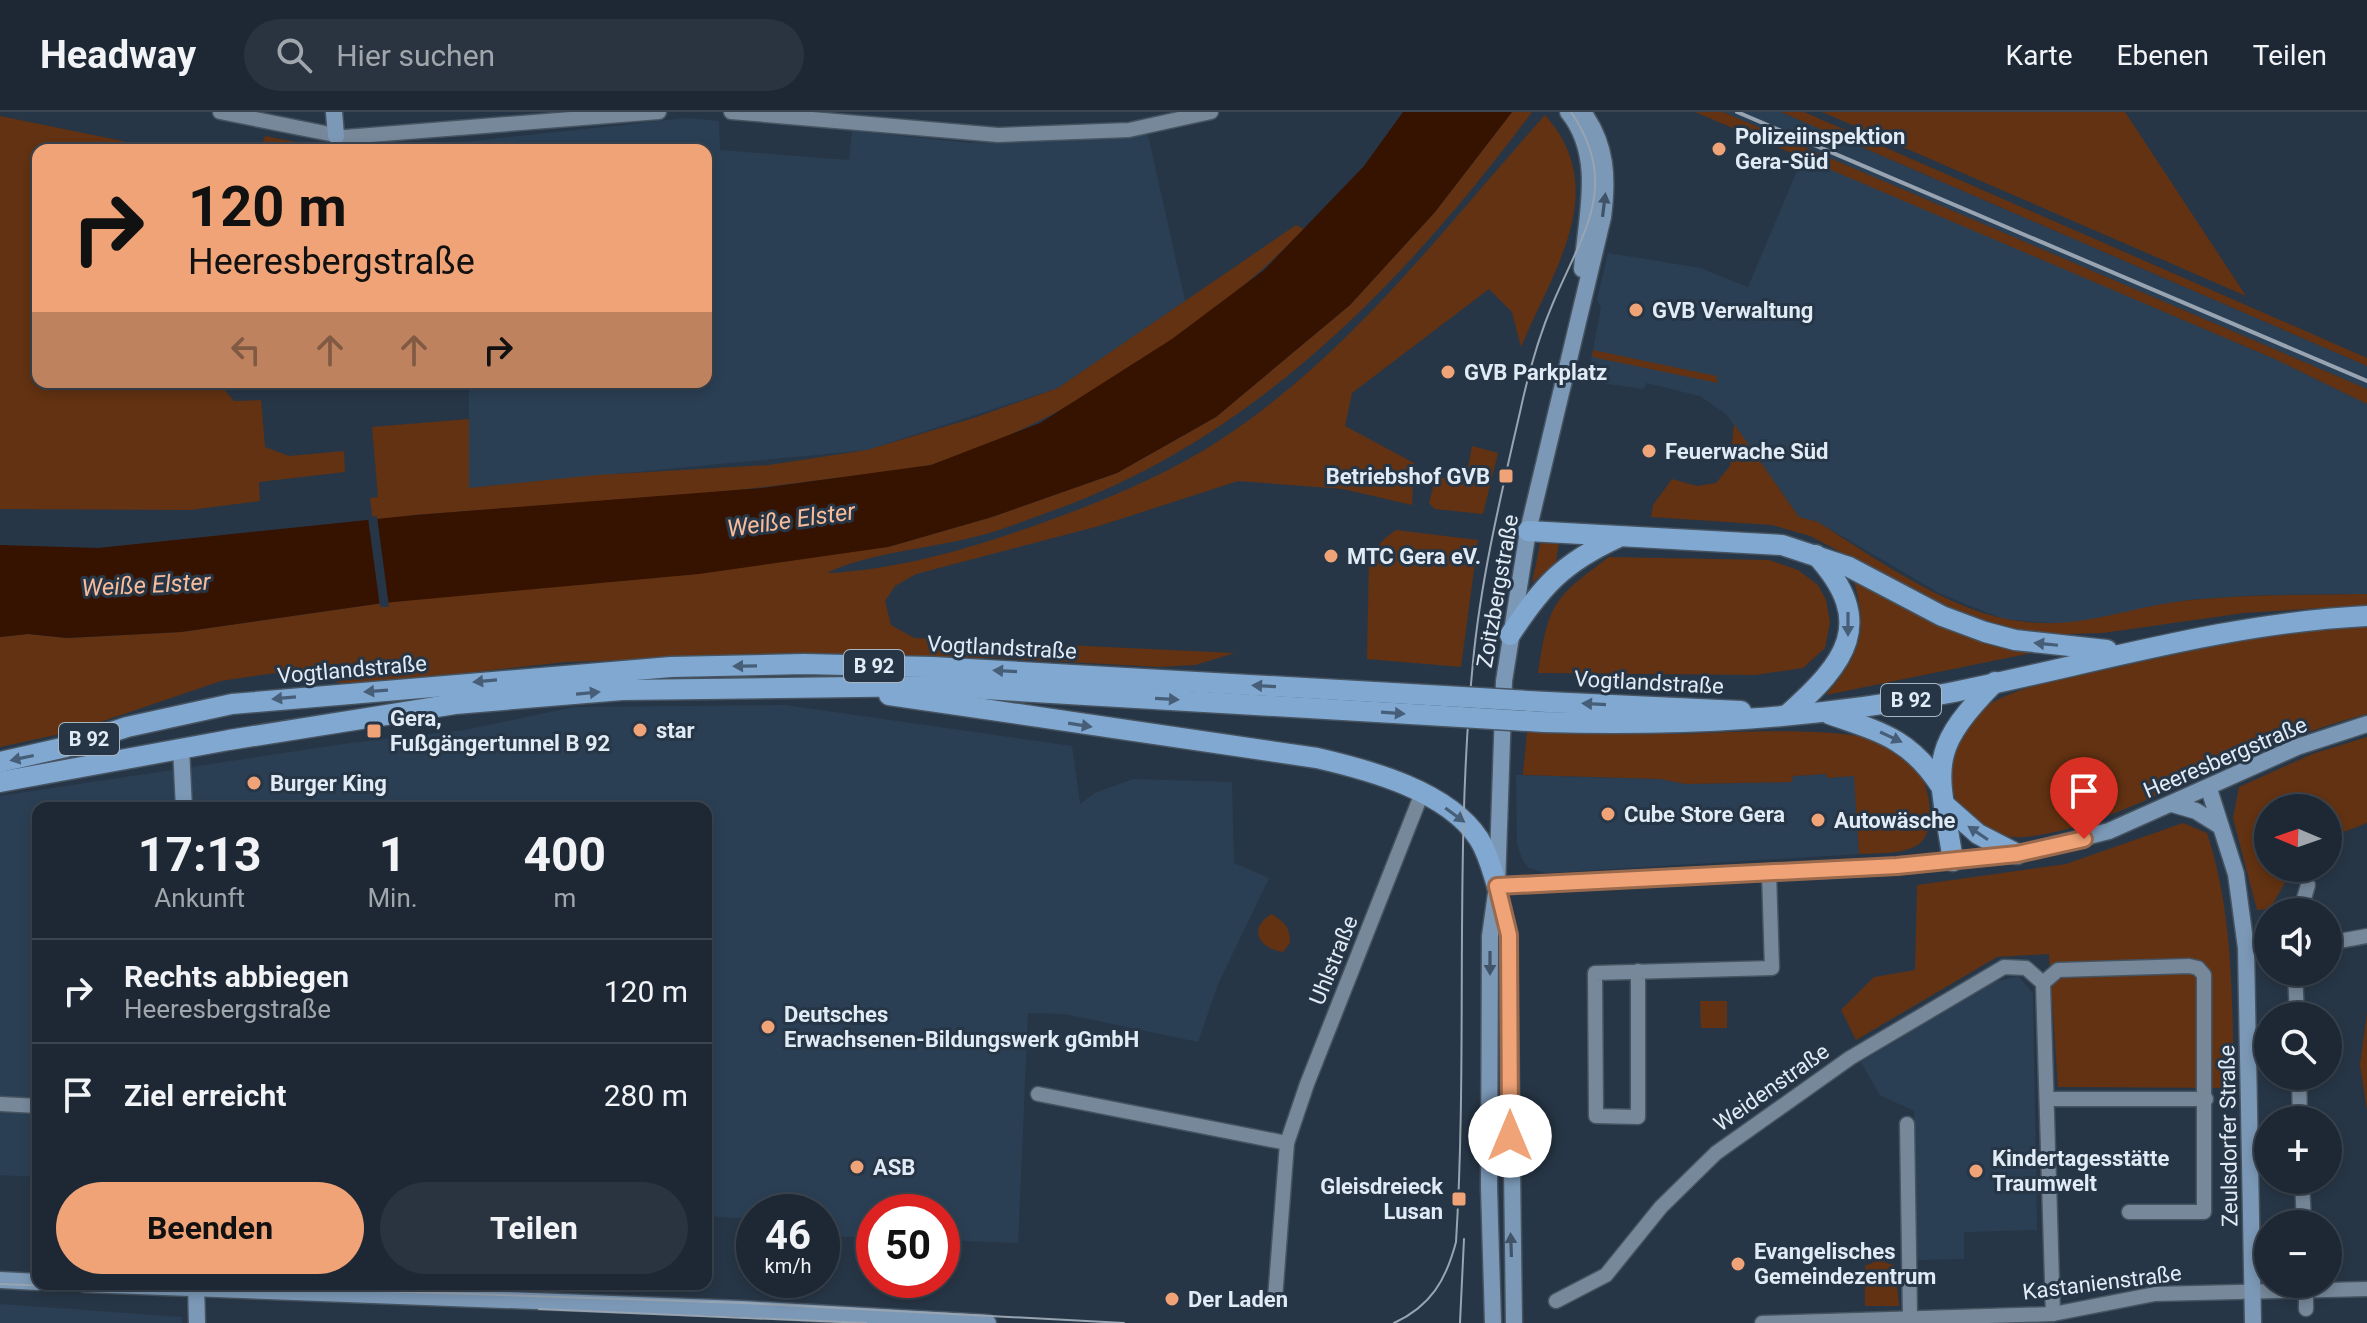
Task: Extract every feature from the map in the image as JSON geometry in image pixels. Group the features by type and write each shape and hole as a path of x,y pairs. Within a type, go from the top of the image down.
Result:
{"main road":[{"path":"1528,531 1767,543 1849,567 1942,616 1985,632 2015,640 2123,652"},
{"path":"1510,635 1557,573 1589,551 1620,537"},
{"path":"1778,715 1835,669 1848,638 1845,599 1838,583 1816,555"},
{"name":"Vogtlandstraße","path":"0,762 178,714 252,701 671,667 804,664 932,667 1546,712 1737,710 1778,715 1825,713 1995,682 2238,629 2367,616"},
{"path":"1953,861 1942,794 1941,761 1948,737 1962,716 1995,682"},
{"path":"837,685 924,702 1317,758 1391,778 1422,793 1472,830 1487,855 1497,886"},
{"name":"Vogtlandstraße","path":"0,782 181,748 455,704 622,690 837,685 1445,706"},
{"path":"1825,713 1897,739 1917,754 1942,794 1978,834 2017,854"},
{"path":"178,714 181,748"}],"street":[{"path":"220,112 336,143 659,112"},
{"path":"334,112 336,143"},
{"path":"731,112 843,117 976,134 1129,130 1211,112"},
{"name":"Zoitzbergstraße","path":"1568,112 1584,139 1590,166 1580,308"},
{"name":"Zoitzbergstraße","path":"1493,1323 1489,1187 1490,936 1497,886 1501,735 1510,635 1528,531 1603,217 1607,185 1599,138 1583,112"},
{"name":"Heeresbergstraße","path":"1497,886 1769,873 2017,854 2109,831 2209,789 2297,747 2367,724"},
{"path":"181,748 184,802"},
{"name":"Zeulsdorfer Straße","path":"2209,789 2236,874 2246,948 2253,1323"},
{"name":"Uhlstraße","path":"1275,1299 1287,1143 1307,1084 1422,793"},
{"path":"2172,804 2196,811 2220,826"},
{"path":"1638,971 1638,1117 1596,1116 1595,973 1638,971 1772,968 1769,873"},
{"path":"2304,898 2308,885"},
{"name":"Zoitzbergstraße","path":"1497,886 1509,935 1514,1323"},
{"path":"2342,942 2367,936"},
{"path":"2246,948 2254,948"},
{"name":"Weidenstraße","path":"1556,1301 1606,1275 1661,1207 1716,1153 1850,1058 2004,967 2026,968 2043,983"},
{"path":"2053,1314 2043,983 2058,970 2198,968 2204,975 2204,1212 2129,1212"},
{"path":"1038,1094 1287,1143"},
{"path":"2047,1099 2206,1099"},
{"path":"0,1104 32,1106"},
{"path":"1907,1124 1910,1317"},
{"path":"0,1280 32,1282"},
{"name":"Kastanienstraße","path":"2342,1288 2367,1289"},
{"path":"196,1290 197,1323"},
{"path":"291,1290 988,1323"},
{"name":"Kastanienstraße","path":"1762,1323 2053,1314 2155,1294 2254,1290"},
{"path":"2306,1298 2306,1309"}],"shaded area":[{"path":"1512,112 1532,112 1434,234 1381,291 1324,345 1264,394 1200,439 1132,477 1017,524 974,537 860,561 827,573 878,568 929,558 1028,528 1127,490 1175,467 1220,440 1267,406 1353,330 1432,246 1545,115 1565,143 1574,172 1575,201 1560,260 1521,347 1512,312 1489,289 1352,393 1345,426 1414,463 1412,505 1343,489 1238,481 1099,526 916,574 895,586 885,601 891,625 914,638 1235,653 1195,665 1160,667 994,658 788,655 566,662 383,682 340,683 319,675 275,673 221,681 74,731 0,747 0,637 28,634 67,638 181,632 383,603 888,547 992,517 1117,473 1216,417 1350,305 1435,212"},
{"path":"1695,112 1723,112 2367,389 2367,404 2277,360"},
{"path":"1723,112 1781,112 2367,366 2367,389"},
{"path":"1781,112 1804,112 2367,358 2367,366"},
{"path":"1822,112 2125,112 2246,296"},
{"path":"0,116 138,144 32,144 32,388 223,388 234,401 261,400 265,447 289,456 344,451 345,472 259,482 260,501 190,510 0,509"},
{"path":"687,118 719,121 720,150 849,160 852,131 970,143 1148,135 1185,301 1058,388 867,450 469,488 469,388 712,388 712,144 445,144"},
{"path":"265,136 306,144 262,144"},
{"path":"1803,157 2277,360 2367,404 2367,594 2263,595 2188,600 2075,625 2003,619 1941,594 1818,522 1799,517 1726,414 1700,396 1646,383 1644,389 1587,381 1601,308 1597,300 1608,253 1700,268 1748,287"},
{"path":"1296,225 1304,229 1266,266 1179,336 1132,368 1033,424 934,464 892,473 719,492 415,515 373,522 370,498 378,497 372,427 469,419 469,488 597,475 769,465 867,450 974,418 1058,388"},
{"path":"1593,350 1716,376 1718,383 1597,358 1592,356"},
{"path":"1734,424 1799,517 1818,522 1909,579 1982,613 2006,619 2056,623 2166,603 2279,595 2367,594 2367,605 2244,613 2103,633 2030,635 1969,619 1810,536 1772,525 1651,517 1653,505 1672,479 1697,486 1716,483 1730,466"},
{"path":"1472,446 1498,453 1483,514 1435,509 1429,503 1436,476 1465,484"},
{"path":"1396,530 1478,540 1461,667 1367,659 1369,557"},
{"path":"1545,541 1559,542 1556,562 1532,583 1540,544"},
{"path":"1609,557 1769,560 1798,570 1818,585 1826,600 1830,622 1825,648 1803,668 1755,675 1538,673 1545,632 1556,604 1576,583"},
{"path":"1853,578 1941,624 2036,652 1826,695 1847,667 1859,641 1860,613"},
{"path":"2367,623 2367,714 2293,738 2101,818 2044,834 2025,837 1998,835 1976,824 1961,808 1952,788 1950,765 1955,742 1967,722 1988,705 2016,692 2238,642"},
{"path":"785,705 1072,746 1080,804 1095,793 1133,779 1232,782 1234,863 1269,878 1218,984 1198,1042 1065,1014 1028,1013 1018,1243 960,1241 960,1194 856,1194 856,1237 840,1237 840,1194 736,1194 736,1218 712,1216 712,802 32,802 32,1177 0,1175 0,796 350,743 465,730 574,707"},
{"path":"1550,729 1672,734 1822,732 1877,741 1898,751 1918,769 1930,808 1928,828 1925,837 1913,848 1890,853 1859,854 1854,776 1827,778 1826,774 1793,776 1792,782 1686,784 1660,779 1523,775 1527,731"},
{"path":"2367,737 2367,823 2342,833 2342,794 2254,794 2254,882 2285,882 2276,898 2254,898 2233,818 2239,787 2312,754"},
{"path":"1826,774 1827,778 1855,776 1859,854 1546,873 1529,868 1522,859 1517,843 1516,775 1660,779 1686,784 1792,782 1792,776"},
{"path":"2183,823 2207,833 2216,864 2230,959 2234,1088 2058,1087 2049,954 1997,957 1856,1040 1841,1010 1874,977 1915,970 1917,885 2066,864"},
{"path":"1272,914 1288,929 1290,943 1283,952 1268,947 1259,937 1260,925"},
{"name":"Kindertagesstätte Traumwelt","path":"2018,976 2033,993 2037,1230 1964,1232 1964,1259 1917,1260 1914,1111 1880,1095 1861,1062 1994,982"},
{"path":"1700,1001 1727,1001 1727,1028 1701,1028"},
{"path":"2367,1013 2367,1110 2360,1065"},
{"path":"1879,1260 1895,1266 1899,1306 1865,1306 1865,1266"},
{"path":"0,1304 182,1317 182,1323 0,1323"}],"water":[{"name":"Weiße Elster","path":"1403,112 1512,112 1435,212 1350,305 1216,417 1117,473 992,517 888,547 699,574 383,603 181,632 67,638 28,634 0,637 0,545 98,548 415,515 762,488 931,465 1040,423 1172,339 1264,270 1364,166"}],"pier":[{"path":"377,516 389,607 380,607 368,518"}],"tram line":[{"path":"1394,1323 1418,1309 1435,1290 1442,1280 1456,1242 1464,806 1473,662 1492,537 1530,370 1548,316 1592,208 1594,163 1586,138 1571,112"},
{"path":"1460,1323 1464,1239"},
{"path":"0,1284 32,1285"},
{"path":"151,1290 176,1291"},
{"path":"348,1290 743,1303 1124,1323"},
{"path":"539,1309 866,1323"}],"railway":[{"path":"1737,112 2367,381"}],"place":[{"name":"Polizeiinspektion Gera-Süd","path":"1719,149"},
{"name":"GVB Verwaltung","path":"1636,310"},
{"name":"GVB Parkplatz","path":"1448,372"},
{"name":"Feuerwache Süd","path":"1649,451"},
{"name":"Betriebshof GVB","path":"1506,476"},
{"name":"MTC Gera eV.","path":"1331,556"},
{"name":"star","path":"640,730"},
{"name":"Gera, Fußgängertunnel B 92","path":"374,731"},
{"name":"Burger King","path":"254,783"},
{"name":"Cube Store Gera","path":"1608,814"},
{"name":"Autowäsche","path":"1818,820"},
{"name":"Deutsches Erwachsenen-Bildungswerk gGmbH","path":"768,1027"},
{"name":"ASB","path":"857,1167"},
{"name":"Kindertagesstätte Traumwelt","path":"1976,1171"},
{"name":"Gleisdreieck Lusan","path":"1459,1199"},
{"name":"Evangelisches Gemeindezentrum","path":"1738,1264"},
{"name":"Der Laden","path":"1172,1299"}],"route":[{"path":"1510,1136 1509,935 1497,886 1897,866 2017,854 2084,839"}]}
